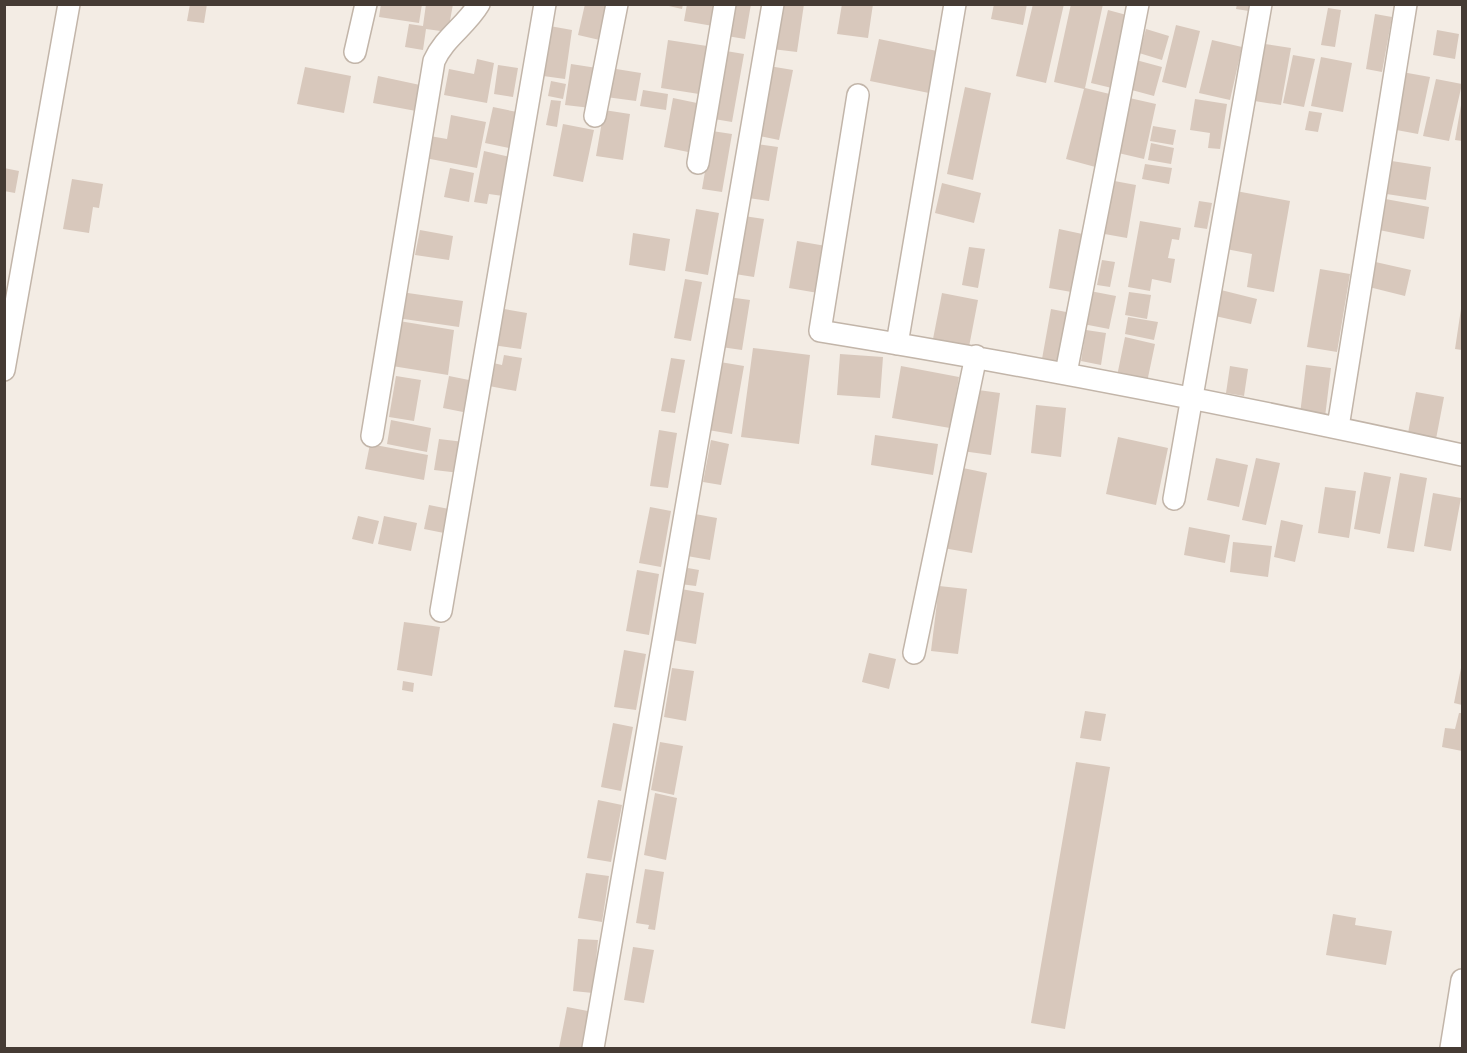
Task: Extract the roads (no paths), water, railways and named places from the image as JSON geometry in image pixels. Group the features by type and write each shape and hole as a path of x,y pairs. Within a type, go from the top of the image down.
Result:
{"street":[{"path":"4,370 69,4"},
{"path":"355,52 366,4"},
{"path":"372,436 434,62 445,41 473,15 479,4"},
{"path":"441,611 545,4"},
{"path":"595,116 617,4"},
{"path":"698,163 725,4"},
{"path":"593,1048 773,4"},
{"path":"897,344 955,4"},
{"path":"1066,374 1138,4"},
{"path":"1174,499 1261,4"},
{"path":"1338,427 1406,4"},
{"path":"858,96 820,331 976,356 1338,427 1462,455"},
{"path":"914,652 976,356"},
{"path":"1451,1048 1462,980"}]}
